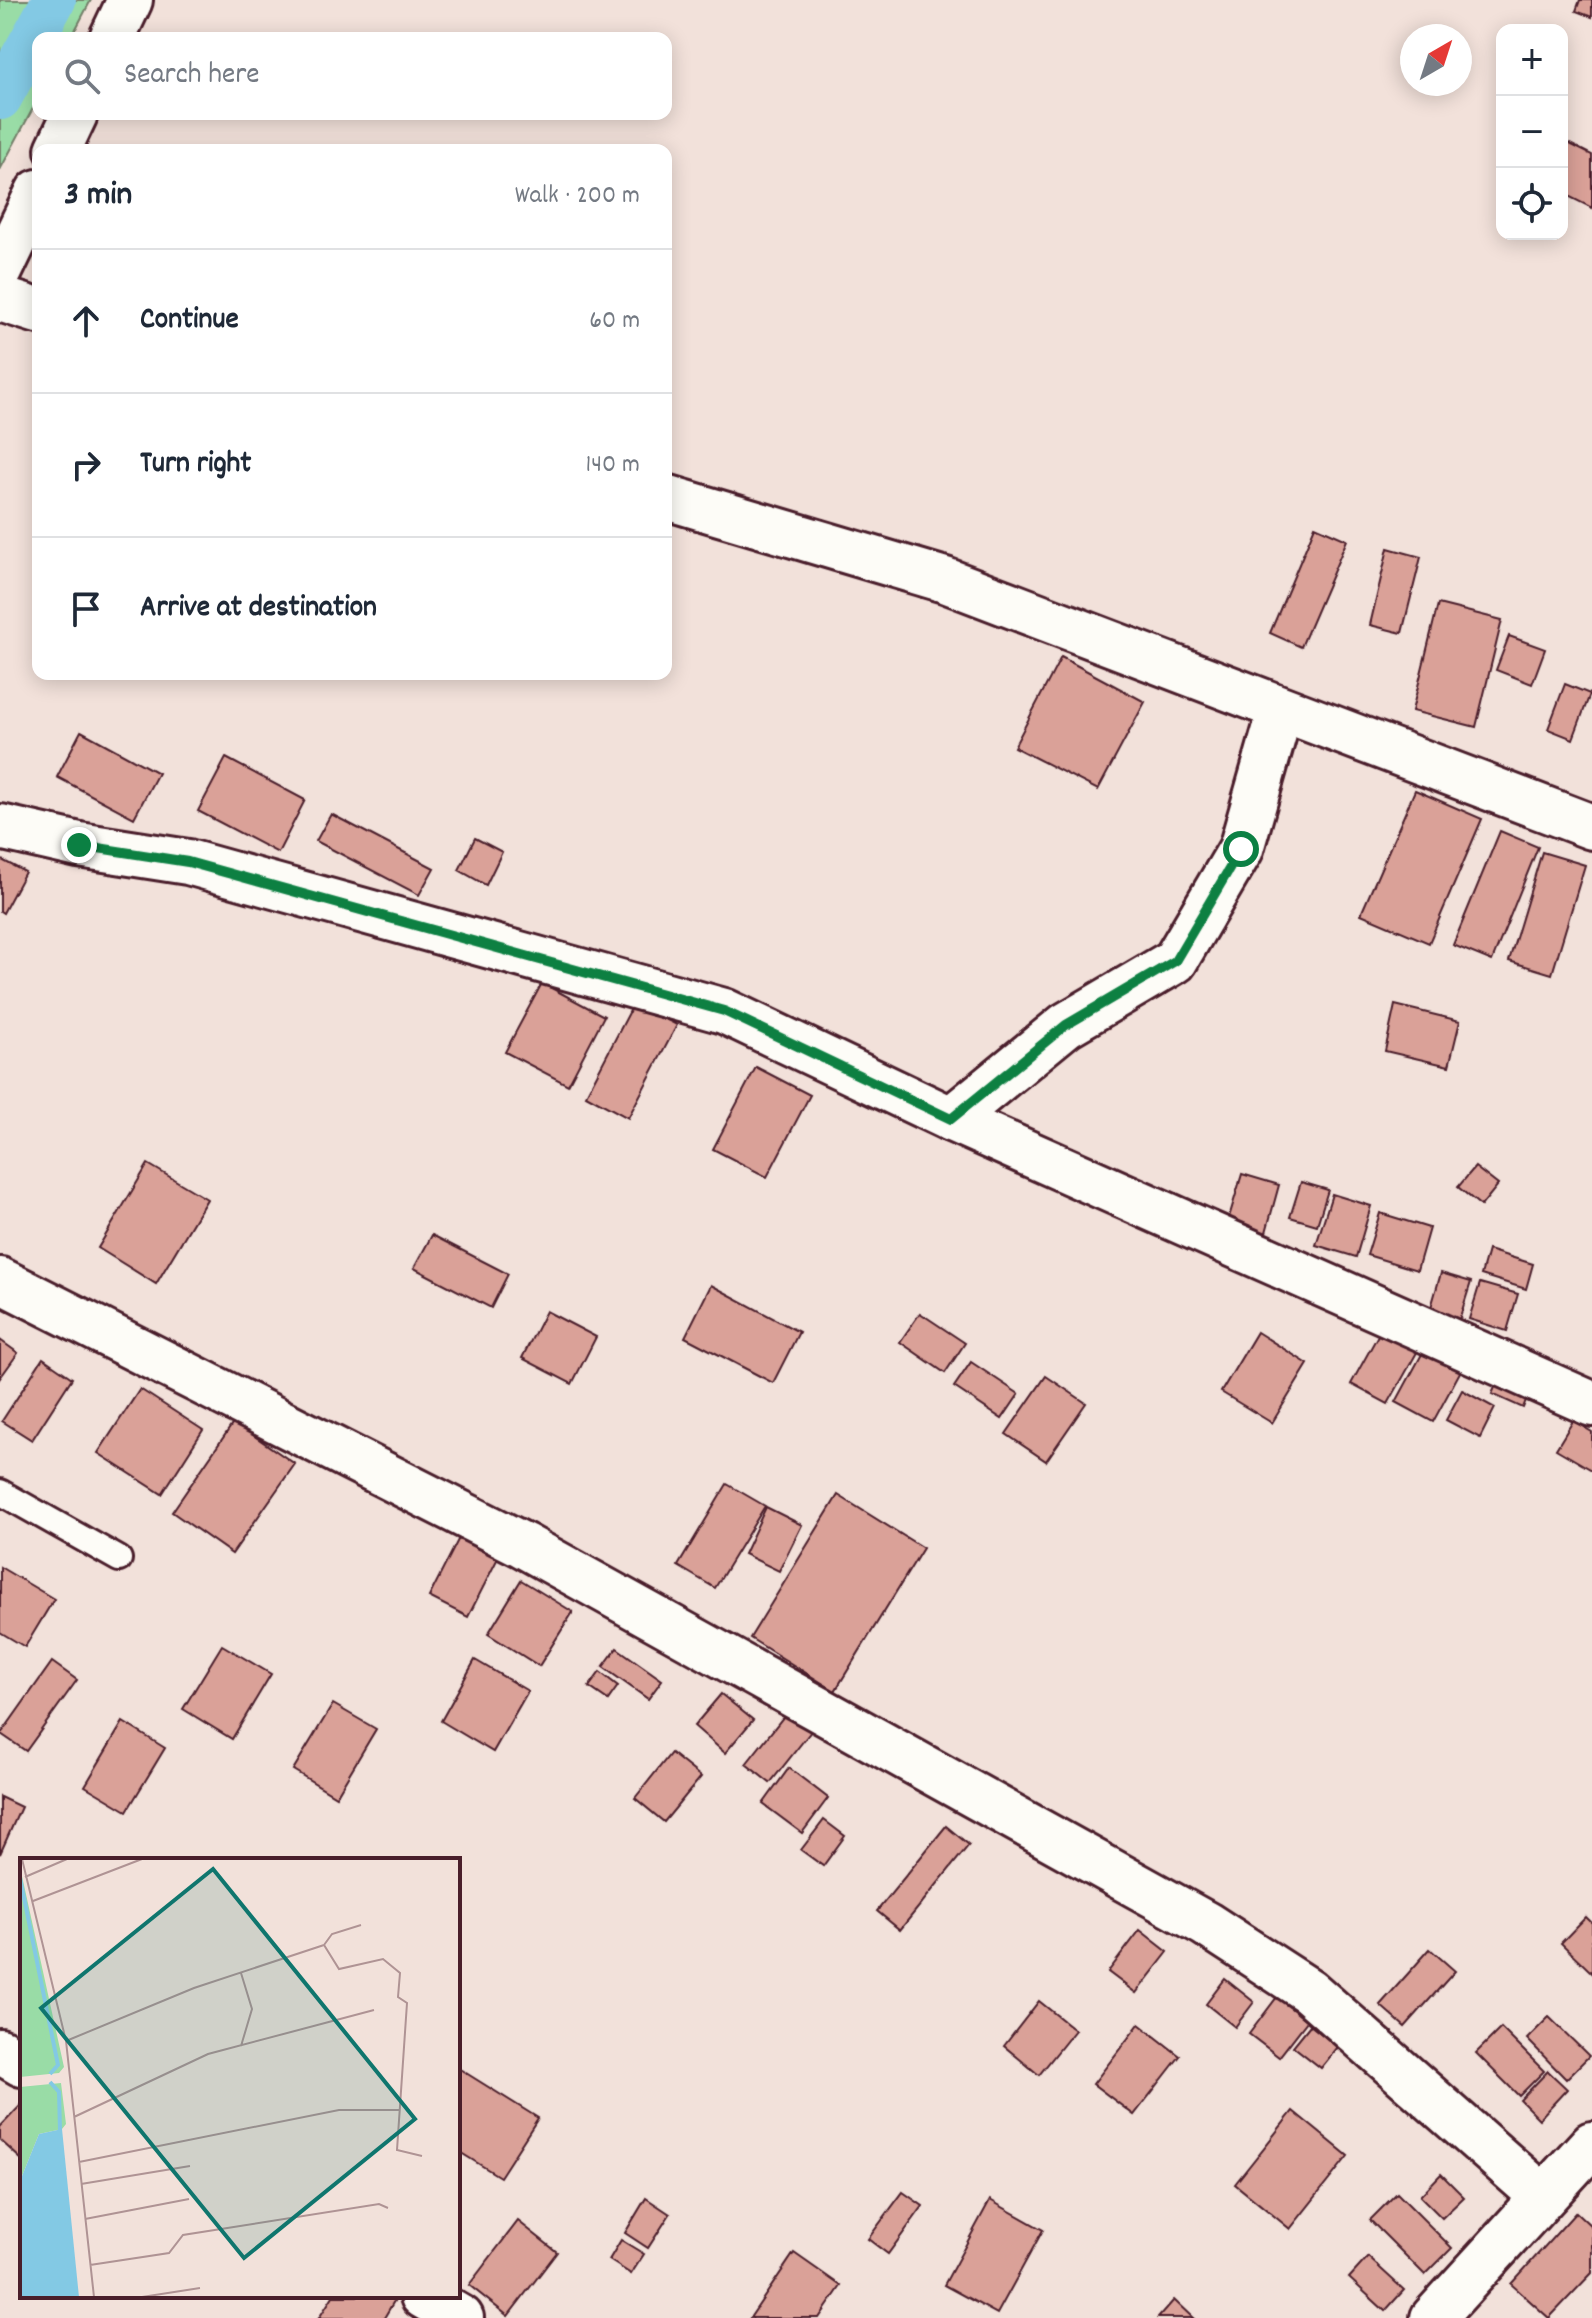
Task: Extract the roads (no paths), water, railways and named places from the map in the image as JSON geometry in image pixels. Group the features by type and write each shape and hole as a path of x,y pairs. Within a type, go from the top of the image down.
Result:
{"street":[{"path":"115,32 130,0"},
{"path":"61,144 72,120"},
{"path":"0,271 32,204"},
{"path":"0,299 32,309"},
{"path":"672,499 945,580 1592,827"},
{"path":"951,1119 1066,1025 1175,961 1241,849 1281,709"},
{"path":"0,827 79,845 188,862 724,1011 951,1119 1592,1404"},
{"path":"0,1280 523,1545 1206,1924 1309,1991 1543,2197"},
{"path":"0,2051 20,2063"},
{"path":"1433,2318 1592,2144"},
{"path":"426,2298 461,2318"}],"lane":[{"path":"0,1492 119,1559"}],"waterway":[{"path":"36,32 54,0"},
{"path":"0,98 32,40"}]}
